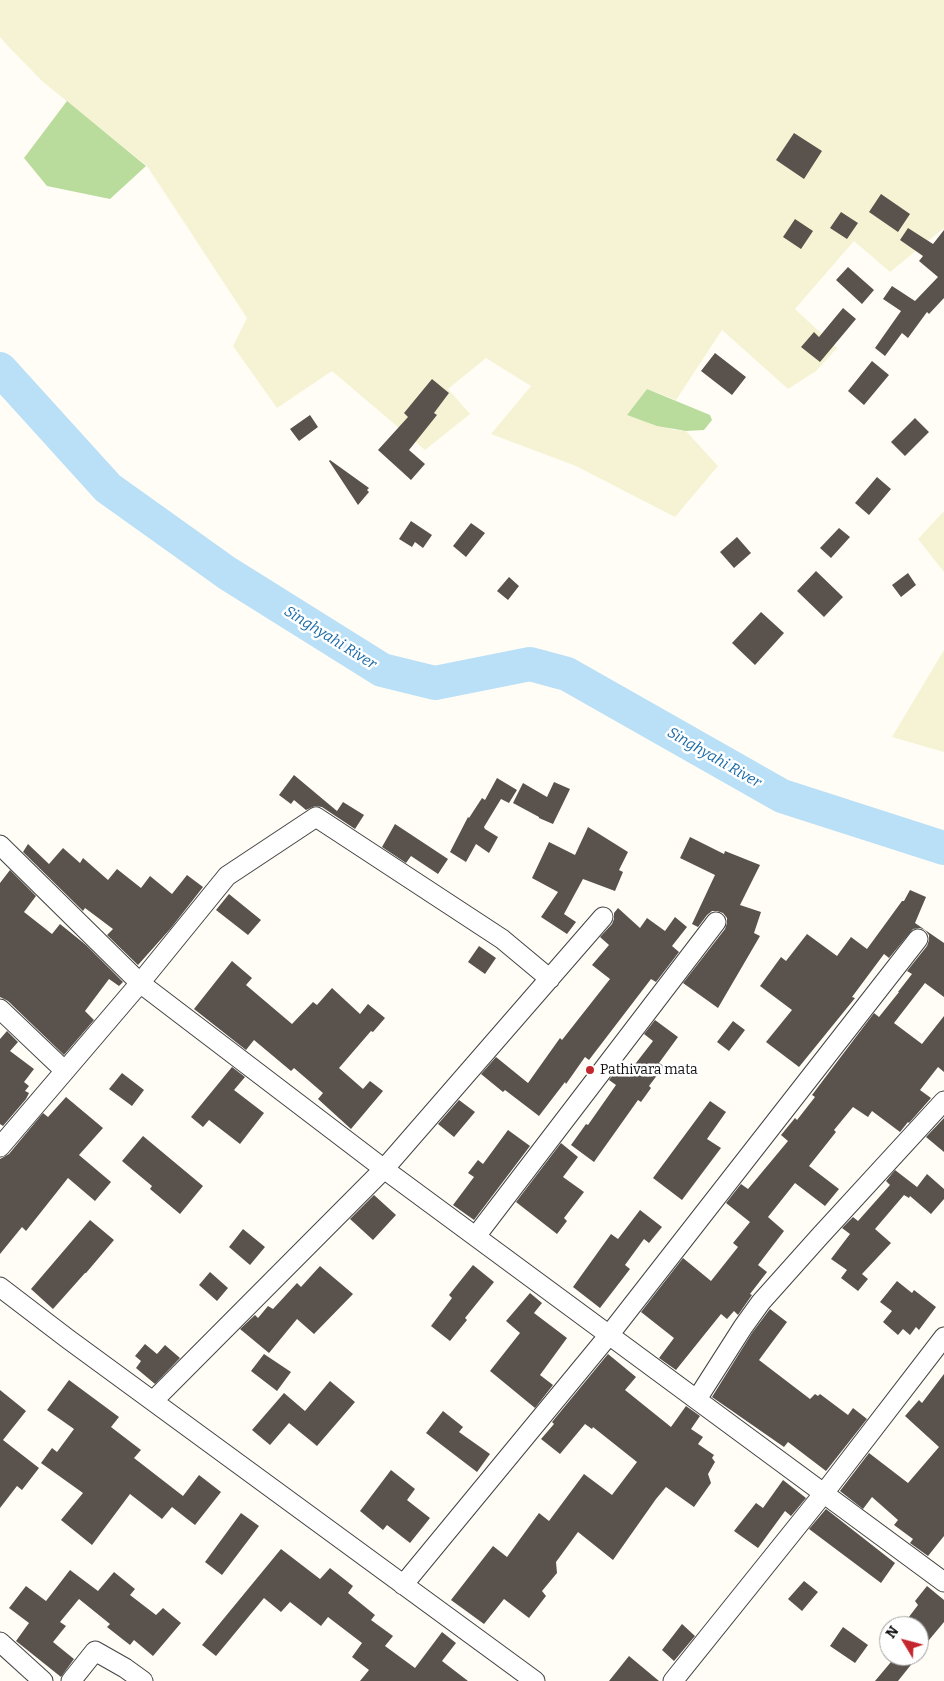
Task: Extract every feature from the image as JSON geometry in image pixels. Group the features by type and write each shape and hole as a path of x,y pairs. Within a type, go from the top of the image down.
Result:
{"street":[{"path":"0,1147 140,983 227,876 316,817 502,938 550,978"},
{"path":"0,845 140,983 384,1169 944,1582"},
{"path":"153,1402 384,1169 603,917"},
{"path":"476,1236 716,922"},
{"path":"403,1585 609,1335 918,939"},
{"path":"0,1009 65,1071"},
{"path":"697,1399 761,1302 944,1101"},
{"path":"0,1287 403,1585 522,1678"},
{"path":"673,1681 824,1493 944,1337"},
{"path":"0,1642 43,1681"},
{"path":"71,1681 95,1651 143,1681"}],"shaded area":[{"path":"0,0 944,0 944,228 890,272 854,241 795,309 837,348 816,371 788,389 722,330 676,400 647,389 627,415 674,430 686,431 718,466 675,517 576,466 491,434 531,386 486,358 448,389 470,414 425,450 332,371 277,408 233,346 247,318 147,166 43,82 7,45 0,37"},
{"path":"944,511 944,572 918,539"},
{"path":"944,650 944,752 892,737"}],"green space":[{"path":"67,101 146,166 110,199 47,186 24,158"},
{"path":"647,389 710,415 712,420 704,430 686,431 657,426 627,415"}],"building":[{"path":"794,133 822,151 804,179 776,160"},
{"path":"881,194 910,214 898,232 869,212"},
{"path":"841,212 858,223 847,239 830,228"},
{"path":"795,219 813,231 801,249 783,237"},
{"path":"908,228 933,244 944,230 944,298 929,314 927,312 908,338 902,333 885,356 875,348 901,311 883,299 892,286 915,301 938,277 919,261 923,256 900,240"},
{"path":"848,267 874,290 862,304 836,280"},
{"path":"843,308 856,319 820,362 801,347 814,332 819,337"},
{"path":"715,353 746,377 732,395 701,371"},
{"path":"872,361 889,375 864,405 848,391"},
{"path":"432,379 449,393 434,413 437,415 409,450 425,464 411,480 378,450 408,417 404,413"},
{"path":"310,415 318,427 299,441 290,429"},
{"path":"915,418 929,432 905,456 891,442"},
{"path":"329,461 369,488 367,490 369,492 358,505"},
{"path":"877,477 891,489 869,515 855,503"},
{"path":"411,521 432,535 423,548 415,542 412,547 399,539"},
{"path":"471,523 485,533 466,557 453,546"},
{"path":"839,528 850,537 831,558 820,548"},
{"path":"737,537 751,553 734,568 720,552"},
{"path":"816,571 843,597 824,617 797,591"},
{"path":"908,573 916,585 901,597 892,585"},
{"path":"509,577 519,586 508,600 497,591"},
{"path":"761,612 784,633 755,665 732,643"},
{"path":"294,775 337,811 343,802 364,815 355,829 322,807 315,806 306,810 294,800 291,804 279,795"},
{"path":"497,778 517,790 509,803 501,799 484,827 498,837 489,853 476,844 466,862 450,852 468,817 482,798 485,800"},
{"path":"554,782 570,789 553,824 513,803 523,783 547,797"},
{"path":"395,824 448,859 438,874 411,856 406,863 382,847"},
{"path":"588,827 628,852 619,870 623,872 615,891 583,879 564,914 576,922 567,934 541,917 558,892 532,878 549,842 575,855"},
{"path":"690,837 724,854 725,851 760,865 740,905 761,912 754,933 760,936 718,1008 683,983 725,929 727,923 727,918 723,913 712,911 698,927 692,924 715,875 680,858"},
{"path":"28,844 49,864 63,848 80,863 83,858 108,880 117,869 141,888 150,876 172,894 187,875 203,887 171,928 138,965 107,935 113,929 85,908 83,911 23,852"},
{"path":"10,870 36,896 24,912 52,934 60,924 86,945 123,982 119,986 109,979 85,1011 94,1020 64,1055 8,1001 0,997 0,883"},
{"path":"910,890 926,897 915,923 944,943 944,997 925,983 894,1023 922,1044 944,1016 944,1072 938,1067 920,1090 931,1098 900,1132 872,1111 868,1117 853,1107 809,1166 839,1189 825,1206 795,1183 768,1217 784,1231 758,1265 767,1272 750,1294 752,1295 738,1315 734,1311 727,1319 721,1314 676,1370 659,1358 674,1338 641,1312 683,1258 711,1281 738,1247 733,1243 750,1222 726,1203 741,1184 748,1189 788,1141 781,1135 795,1118 797,1120 815,1097 812,1095 874,1013 879,1017 899,992 912,974 907,971 927,946 929,935 920,928 913,929 889,958 884,954 852,997 855,998 799,1067 766,1042 792,1010 760,986 781,957 786,961 807,934 837,956 851,937 867,949 902,901 904,901"},
{"path":"229,894 261,920 248,935 216,910"},
{"path":"618,908 640,928 647,918 665,931 675,917 687,927 672,946 679,952 656,982 651,979 589,1060 585,1057 566,1084 565,1082 539,1116 505,1090 503,1092 481,1074 496,1057 528,1083 560,1038 562,1040 610,979 592,965 609,945 600,937 612,924 614,913"},
{"path":"479,946 496,958 485,974 468,962"},
{"path":"232,961 252,978 246,985 292,1024 313,1002 317,1005 332,988 360,1014 368,1004 385,1018 373,1032 371,1031 339,1068 363,1089 370,1081 383,1091 351,1129 318,1099 323,1093 294,1068 291,1071 254,1040 246,1050 194,1009"},
{"path":"655,1020 678,1037 659,1063 664,1066 649,1086 651,1088 641,1102 638,1100 594,1162 571,1145 586,1124 588,1125 616,1085 609,1080 620,1066 629,1072 653,1041 644,1034"},
{"path":"733,1021 745,1030 729,1051 717,1042"},
{"path":"7,1031 18,1042 10,1051 34,1069 24,1082 29,1086 25,1091 29,1093 26,1099 3,1126 0,1124 0,1039"},
{"path":"232,1067 245,1077 234,1090 264,1113 240,1144 209,1120 203,1127 191,1117"},
{"path":"122,1073 144,1090 132,1106 109,1089"},
{"path":"66,1097 103,1128 79,1155 111,1182 95,1201 68,1178 26,1231 22,1227 0,1254 0,1159 9,1154 43,1113 48,1117"},
{"path":"459,1100 475,1112 454,1137 438,1124"},
{"path":"710,1101 726,1112 707,1139 721,1148 682,1200 653,1178"},
{"path":"944,1118 944,1152 926,1137"},
{"path":"508,1130 530,1146 474,1220 453,1205 474,1177 468,1173 478,1160 483,1164"},
{"path":"143,1136 203,1186 180,1214 150,1189 152,1186 122,1161"},
{"path":"561,1143 578,1157 563,1177 584,1192 564,1218 567,1221 557,1234 516,1202"},
{"path":"895,1170 917,1187 914,1191 927,1174 944,1189 944,1199 931,1214 910,1196 909,1198 904,1195 875,1229 891,1243 862,1274 868,1279 858,1291 841,1278 847,1270 831,1259 850,1234 842,1228 853,1217 858,1221 890,1185 886,1181"},
{"path":"374,1195 396,1215 373,1240 350,1219"},
{"path":"640,1210 662,1227 649,1243 644,1239 625,1265 630,1269 600,1308 573,1287 611,1234 618,1239"},
{"path":"90,1220 114,1240 53,1309 31,1289"},
{"path":"243,1229 265,1247 250,1265 229,1247"},
{"path":"473,1265 494,1282 465,1318 467,1320 450,1341 431,1326 452,1298 449,1295"},
{"path":"320,1266 353,1294 314,1334 297,1319 269,1353 240,1329 255,1315 258,1318 268,1306 273,1309 297,1283 301,1287"},
{"path":"210,1272 228,1288 217,1301 199,1285"},
{"path":"897,1281 912,1293 914,1290 936,1307 919,1330 916,1327 910,1335 903,1329 898,1335 883,1322 892,1311 880,1302"},
{"path":"530,1293 542,1303 534,1313 567,1338 540,1375 553,1385 535,1408 490,1371 520,1333 506,1321"},
{"path":"770,1309 787,1322 759,1360 810,1399 815,1394 818,1396 820,1394 848,1415 853,1408 867,1419 826,1471 788,1442 784,1447 712,1397 752,1333"},
{"path":"145,1344 157,1354 165,1345 180,1358 155,1384 136,1368 141,1361 135,1356"},
{"path":"264,1354 291,1372 277,1391 251,1371"},
{"path":"608,1354 636,1377 625,1390 671,1427 686,1406 700,1416 691,1429 703,1437 698,1444 714,1455 712,1458 715,1462 708,1474 711,1483 694,1507 666,1487 613,1560 578,1532 556,1562 557,1573 542,1591 546,1596 529,1618 504,1599 484,1624 451,1600 493,1546 507,1557 539,1513 549,1521 584,1474 612,1495 637,1462 593,1427 592,1429 585,1424 560,1454 541,1439 554,1424 552,1422"},
{"path":"944,1374 944,1536 928,1556 910,1543 913,1539 894,1525 898,1520 872,1497 863,1509 840,1491 869,1453 908,1483 939,1447 905,1416 919,1400 922,1403"},
{"path":"69,1380 119,1417 111,1427 141,1450 134,1458 183,1496 199,1475 221,1492 195,1525 172,1507 162,1519 130,1494 92,1545 61,1520 83,1493 41,1463 52,1448 57,1452 74,1429 47,1410"},
{"path":"330,1381 355,1402 317,1446 289,1423 270,1445 252,1430 284,1393 305,1411"},
{"path":"0,1390 26,1411 3,1440 39,1468 22,1490 17,1486 0,1508"},
{"path":"443,1411 463,1427 459,1432 490,1454 477,1472 426,1433"},
{"path":"391,1470 415,1489 407,1500 430,1518 410,1543 387,1525 383,1530 360,1511"},
{"path":"783,1480 806,1498 791,1516 785,1511 758,1548 734,1531 756,1503 763,1508"},
{"path":"826,1509 895,1563 881,1583 809,1529"},
{"path":"241,1513 259,1526 222,1575 205,1562"},
{"path":"281,1549 320,1579 330,1568 353,1586 348,1593 375,1615 371,1620 393,1636 385,1646 415,1668 442,1632 456,1643 442,1661 468,1681 360,1681 369,1670 352,1657 362,1643 328,1617 321,1626 290,1602 281,1612 264,1598 216,1656 202,1645"},
{"path":"70,1570 98,1591 114,1572 135,1589 130,1595 156,1615 163,1608 181,1623 153,1656 134,1640 130,1645 107,1627 110,1624 79,1599 60,1622 66,1626 53,1642 74,1659 61,1677 16,1641 29,1623 9,1608 26,1586 46,1601"},
{"path":"804,1581 818,1592 802,1611 788,1599"},
{"path":"927,1586 944,1600 944,1622 929,1640 929,1616 910,1616 918,1605 915,1601"},
{"path":"682,1624 695,1636 674,1661 662,1650"},
{"path":"843,1627 868,1645 855,1663 830,1646"},
{"path":"629,1656 659,1681 609,1681"},
{"path":"888,1666 910,1666 898,1681 875,1681"}],"waterway":[{"name":"Singhyahi River","path":"0,369 108,488 227,573 382,670 435,683 530,664 567,674 782,796 944,848"}],"place":[{"name":"Pathivara mata","path":"590,1070"}]}
